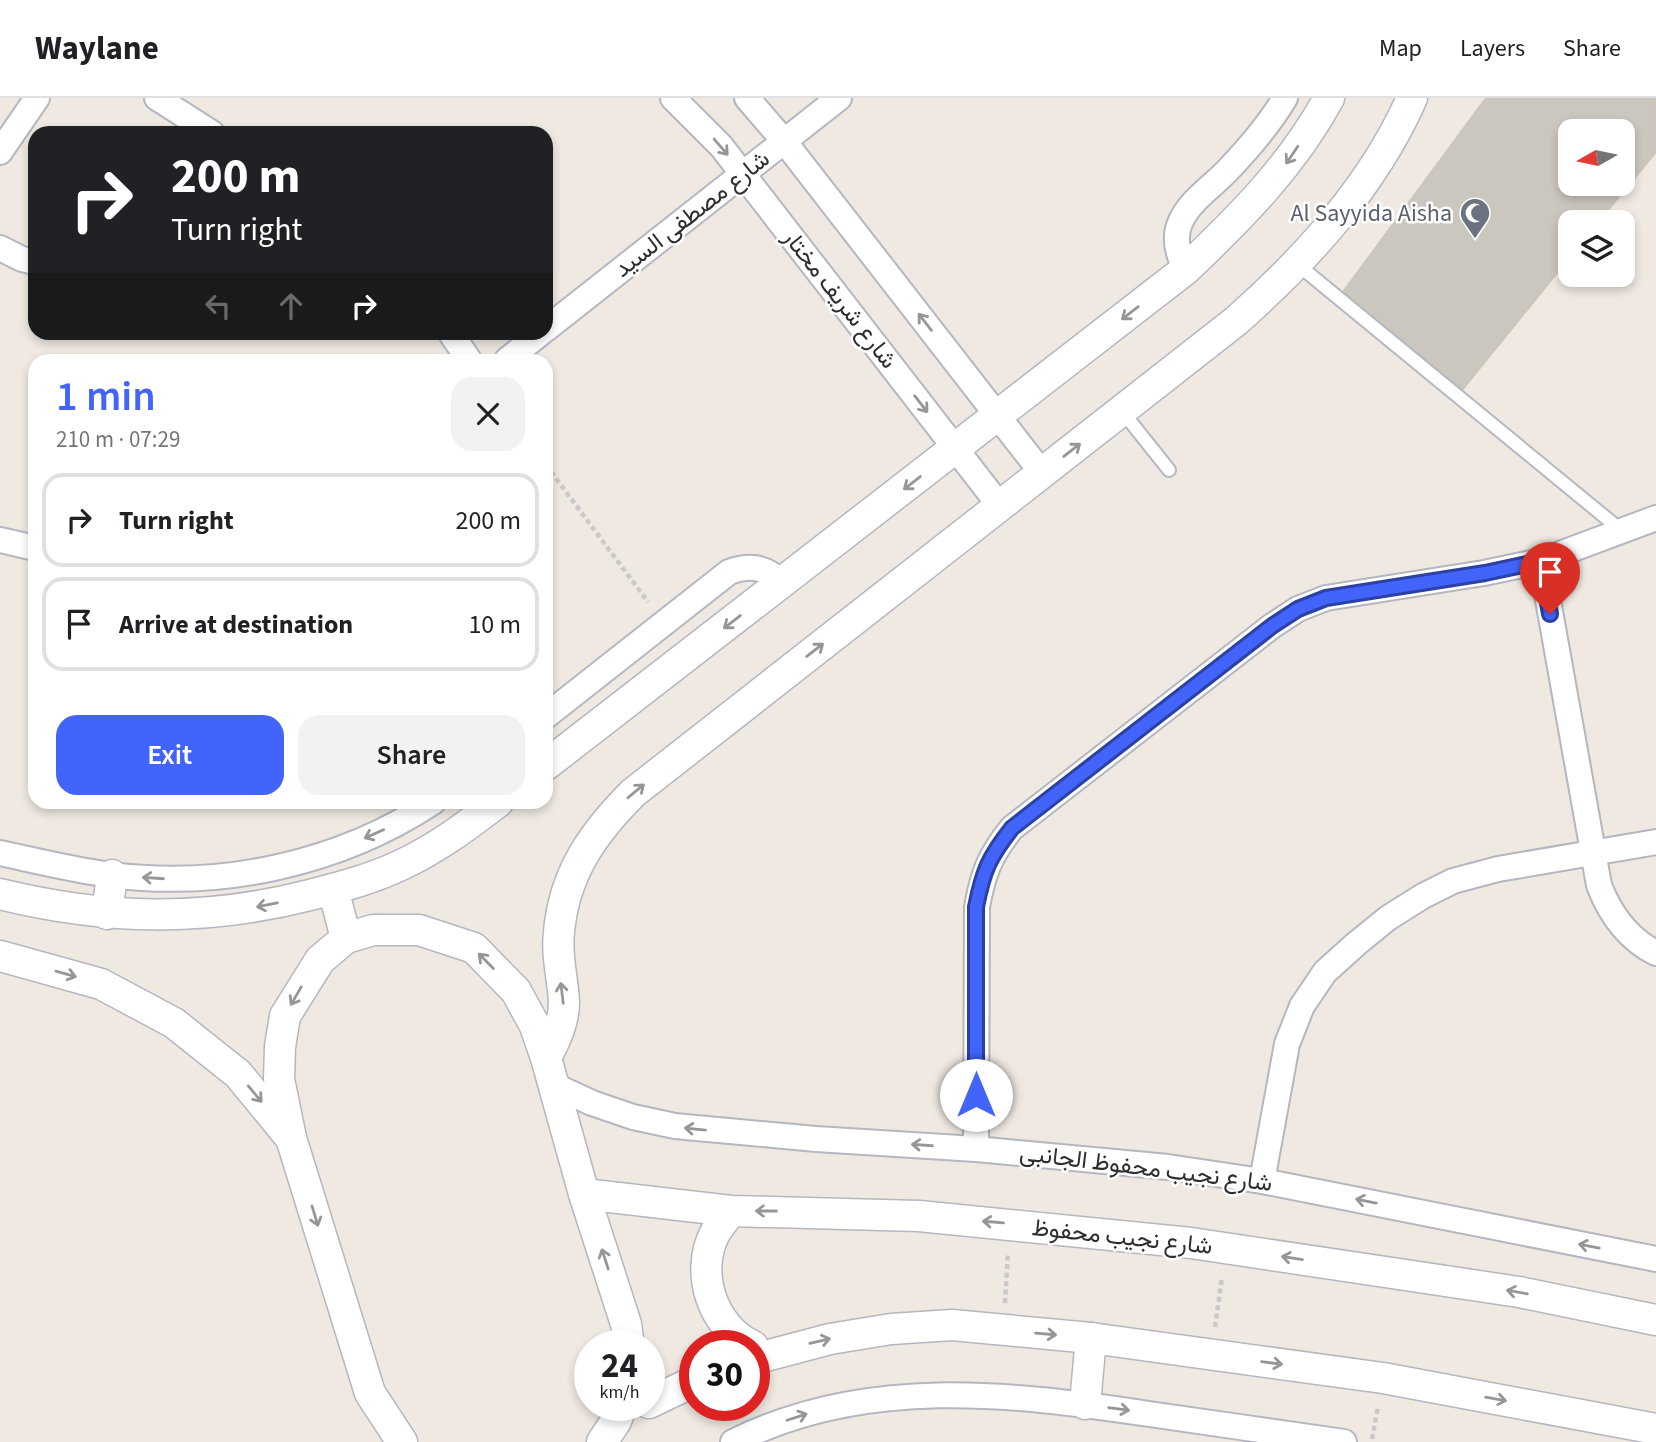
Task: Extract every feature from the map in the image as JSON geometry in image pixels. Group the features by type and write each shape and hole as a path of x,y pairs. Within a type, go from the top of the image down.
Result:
{"street":[{"path":"0,152 37,98"},
{"path":"156,98 201,126"},
{"name":"شارع شريف مختار","path":"673,98 721,146 1000,506"},
{"path":"747,98 784,141 1042,473"},
{"name":"شارع مصطفى السيد","path":"553,324 839,98"},
{"path":"1185,270 1177,248 1180,223 1192,203 1226,173 1256,140 1284,98"},
{"path":"553,760 1185,270 1263,194 1285,166 1329,98"},
{"path":"550,1072 564,1003 559,973 559,932 566,893 582,855 604,822 633,793 1237,321 1316,244 1350,201 1381,155 1412,98"},
{"path":"0,248 28,260"},
{"name":"شارع مصطفى السيد","path":"515,354 533,340"},
{"path":"976,1149 976,907 982,876 994,851 1012,828 1272,626 1298,609 1326,598 1485,573 1541,561 1656,518"},
{"path":"0,540 28,546"},
{"path":"1541,561 1599,885 1614,915 1635,940 1656,953"},
{"path":"553,710 729,572 743,567 758,567 783,583"},
{"path":"0,853 112,875 163,879 249,874 339,849 382,831 421,809"},
{"path":"0,894 49,906 107,914 205,914 267,906 333,889 400,866 426,852 489,809"},
{"path":"1262,1181 1287,1044 1302,1006 1325,972 1356,944 1388,918 1453,881 1498,869 1656,842"},
{"path":"107,914 112,875"},
{"path":"333,889 346,938"},
{"path":"377,1442 370,1393 291,1138 279,1079 285,1016 320,960 346,938 373,930 419,930 474,948 516,991 535,1026 627,1330"},
{"path":"0,956 101,984 174,1023 238,1074 291,1138"},
{"name":"شارع نجيب محفوظ الجانبى","path":"550,1072 603,1107 675,1126 1143,1164 1262,1181 1656,1259"},
{"name":"شارع نجيب محفوظ","path":"584,1194 731,1211 919,1216 1226,1248 1519,1292 1656,1320"},
{"path":"731,1211 714,1235 706,1264 709,1294 722,1320 732,1330"},
{"path":"770,1349 891,1329 952,1325 1091,1338 1383,1378 1656,1429"},
{"path":"1085,1404 1091,1338"},
{"path":"370,1393 402,1442"},
{"path":"733,1442 800,1415 850,1403 902,1396 949,1394 1085,1404 1344,1442"}],"lane":[{"path":"1297,264 1622,531"},
{"path":"1122,411 1169,470"}],"path":[{"path":"553,474 663,623"},
{"path":"1004,1330 1010,1224"},
{"path":"1212,1355 1226,1248"},
{"path":"1371,1442 1383,1378"}],"building":[{"name":"Al Sayyida Aisha","path":"1486,98 1656,98 1656,152 1635,177 1635,119 1558,119 1558,196 1620,196 1608,210 1558,210 1558,272 1462,390 1343,292"}],"place":[{"name":"Al Sayyida Aisha","path":"1475,240"}],"route":[{"path":"976,1095 976,907 982,876 994,851 1012,828 1272,626 1298,609 1326,598 1485,573 1541,561 1550,614"}]}
